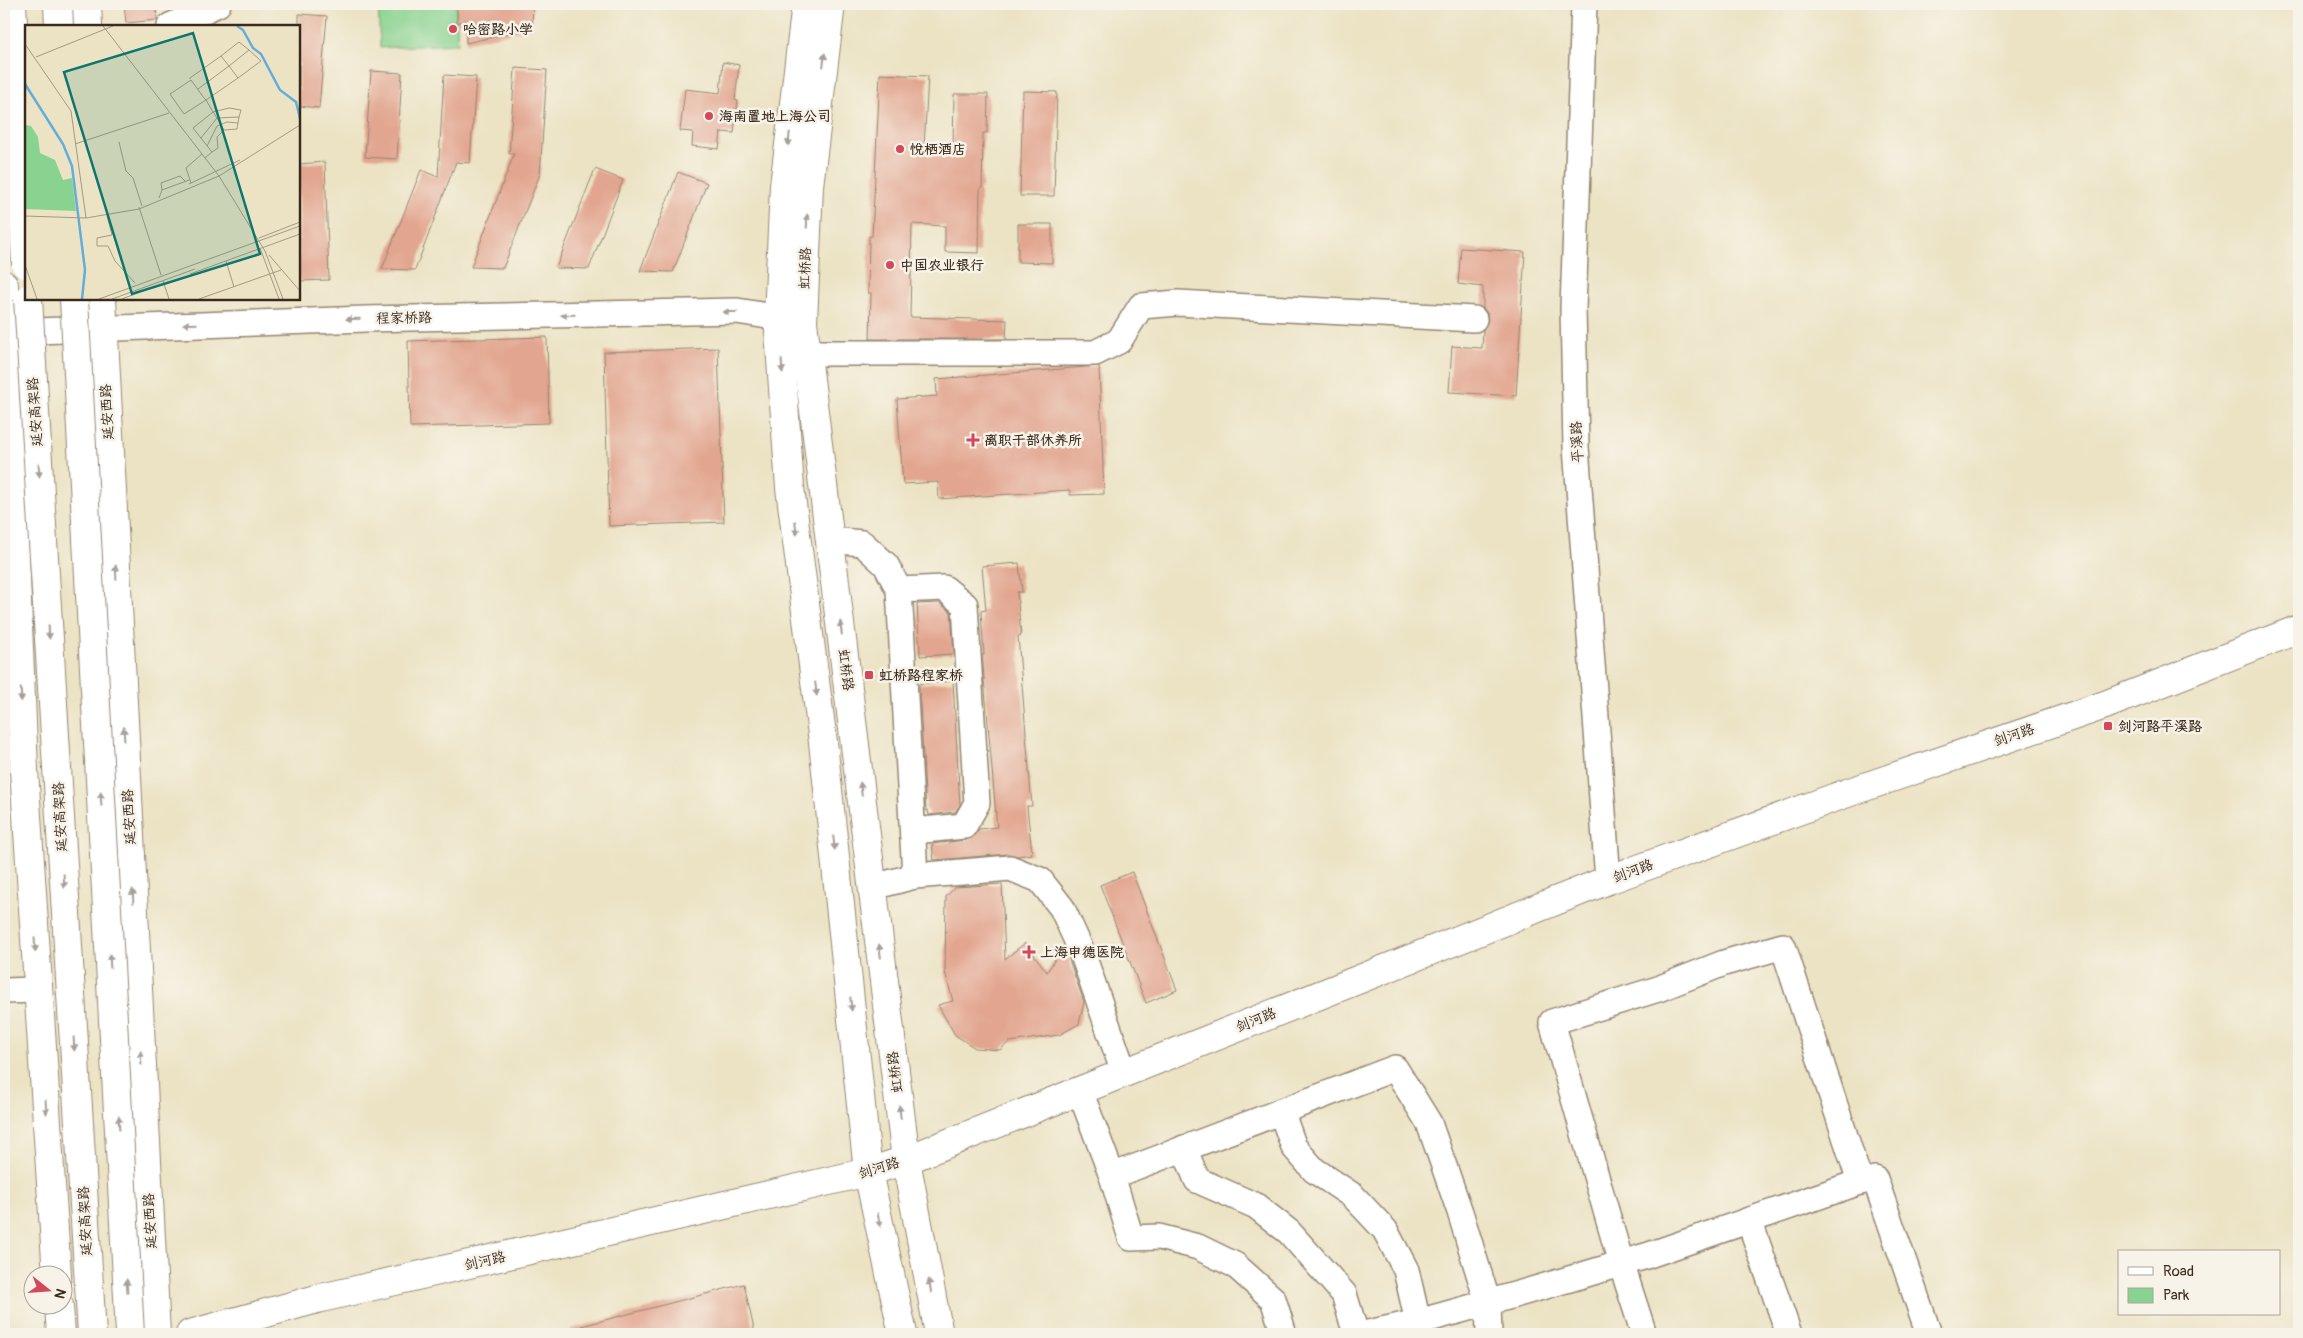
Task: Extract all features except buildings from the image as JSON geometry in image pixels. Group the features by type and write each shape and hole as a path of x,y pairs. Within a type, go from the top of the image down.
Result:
{"main road":[{"path":"7,4 18,131"},
{"path":"12,4 25,247"},
{"path":"58,4 59,25"},
{"path":"87,4 88,25"},
{"name":"虹桥路","path":"806,4 784,186 791,320 790,488 823,742 868,1172 903,1334"},
{"name":"虹桥路","path":"831,4 791,320 806,352 906,1160 939,1334"},
{"path":"4,285 24,770 56,1266"},
{"name":"延安高架路","path":"28,300 92,1334"},
{"path":"74,300 130,1334"},
{"name":"延安西路","path":"102,300 156,1334"},
{"name":"剑河路","path":"190,1334 317,1299 868,1172 906,1160 1608,880 1850,792 2105,704 2299,629"},
{"path":"60,1316 61,1334"}],"street":[{"path":"172,25 218,4"},
{"name":"平溪路","path":"1584,4 1573,309 1576,446 1608,880"},
{"path":"806,352 1094,353 1118,341 1141,306 1178,303 1474,319"},
{"name":"程家桥路","path":"5,332 376,318 728,311 791,320"},
{"path":"830,540 862,543 886,565 900,590 915,876"},
{"path":"900,590 944,588 965,605 977,803 964,826 914,831"},
{"path":"873,887 915,876 1010,868 1040,880 1062,908 1082,952 1124,1073"},
{"path":"1644,1334 1621,1263 1552,1022 1658,989 1724,963 1783,946 1860,1182"},
{"path":"4,991 38,990"},
{"path":"1112,1176 1395,1068 1428,1122 1460,1212 1488,1303 1488,1334"},
{"path":"1080,1091 1112,1176 1131,1238 1160,1237 1198,1247 1235,1265 1273,1299 1284,1334"},
{"path":"1281,1111 1294,1147 1314,1170 1353,1196 1386,1230 1406,1270 1419,1328"},
{"path":"1184,1148 1197,1180 1256,1206 1288,1232 1317,1262 1344,1294 1356,1334"},
{"path":"1364,1334 1419,1328 1488,1303 1621,1263 1860,1182 1875,1179 1929,1334"},
{"path":"1749,1220 1789,1334"}],"green space":[{"path":"378,4 456,4 458,44 380,48"}],"place":[{"name":"哈密路小学","path":"453,29"},
{"name":"海南置地上海公司","path":"709,116"},
{"name":"悦栖酒店","path":"900,149"},
{"name":"中国农业银行","path":"890,265"},
{"name":"离职干部休养所","path":"973,440"},
{"name":"虹桥路程家桥","path":"869,675"},
{"name":"剑河路平溪路","path":"2108,726"},
{"name":"上海申德医院","path":"1029,952"}]}
